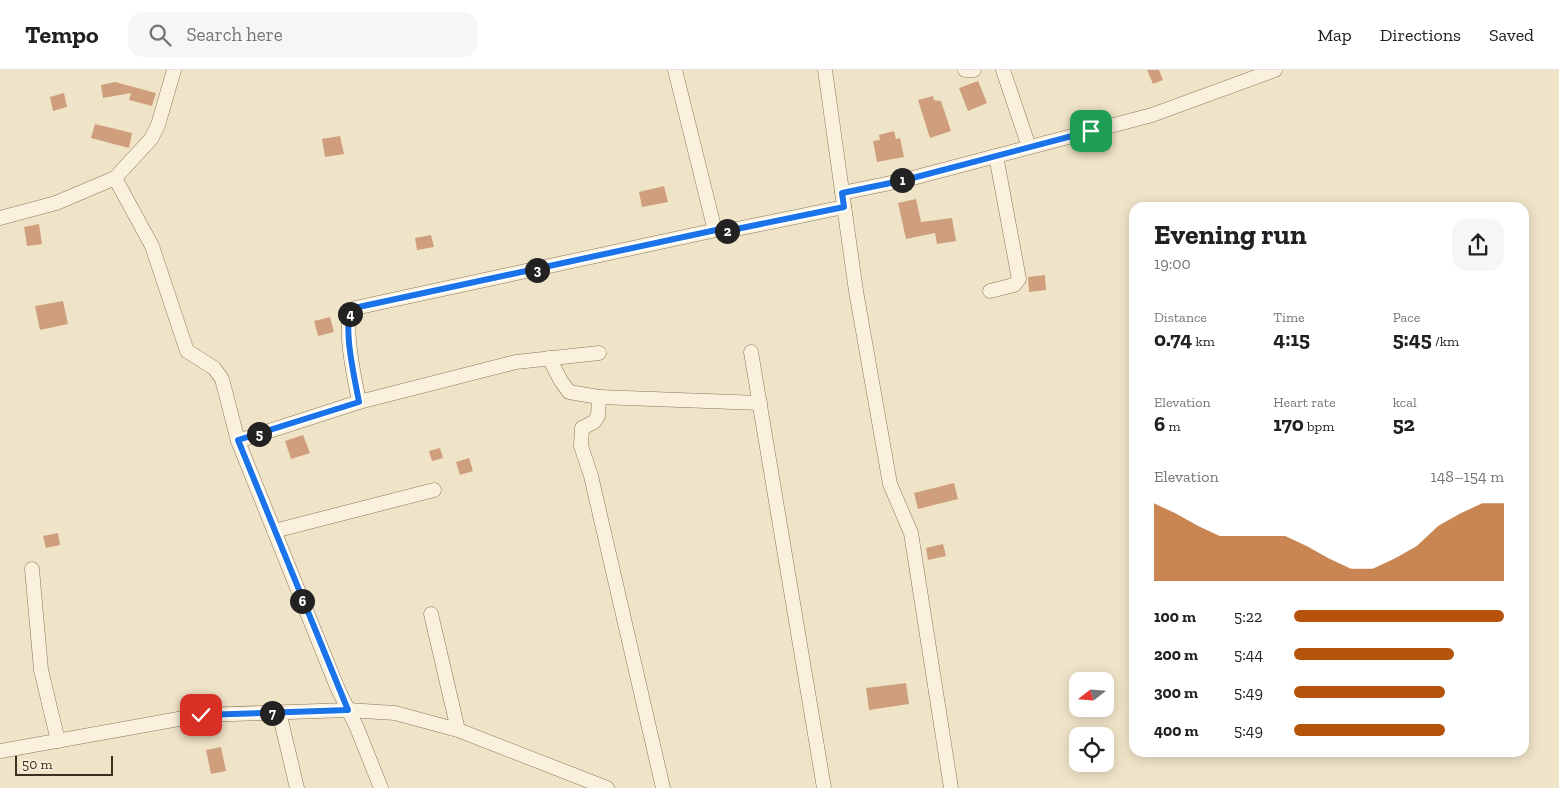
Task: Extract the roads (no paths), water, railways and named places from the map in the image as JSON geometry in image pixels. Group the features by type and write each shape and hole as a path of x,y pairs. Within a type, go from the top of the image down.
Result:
{"street":[{"path":"0,218 56,203 115,178 151,139 158,125 174,70"},
{"path":"676,70 716,230"},
{"path":"824,70 856,291 890,484 911,533 951,788"},
{"path":"965,70 974,70"},
{"path":"1003,70 1029,147"},
{"path":"359,402 348,332 348,317 354,308 716,230 722,232 1152,115 1275,70"},
{"path":"990,291 1014,285 1020,279 996,156"},
{"path":"115,178 152,246 188,352 192,357 214,368 222,379 238,440 381,788"},
{"path":"751,352 824,788"},
{"path":"238,440 359,402 516,362 599,353"},
{"path":"549,358 561,382 569,392 599,397 760,403"},
{"path":"599,397 598,416 594,422 582,428 581,446 591,476 663,788"},
{"path":"274,531 434,490"},
{"path":"32,569 41,670 58,741"},
{"path":"431,614 458,730"},
{"path":"0,751 180,717 348,710 395,713 458,730 607,788"},
{"path":"279,712 297,788"}]}
